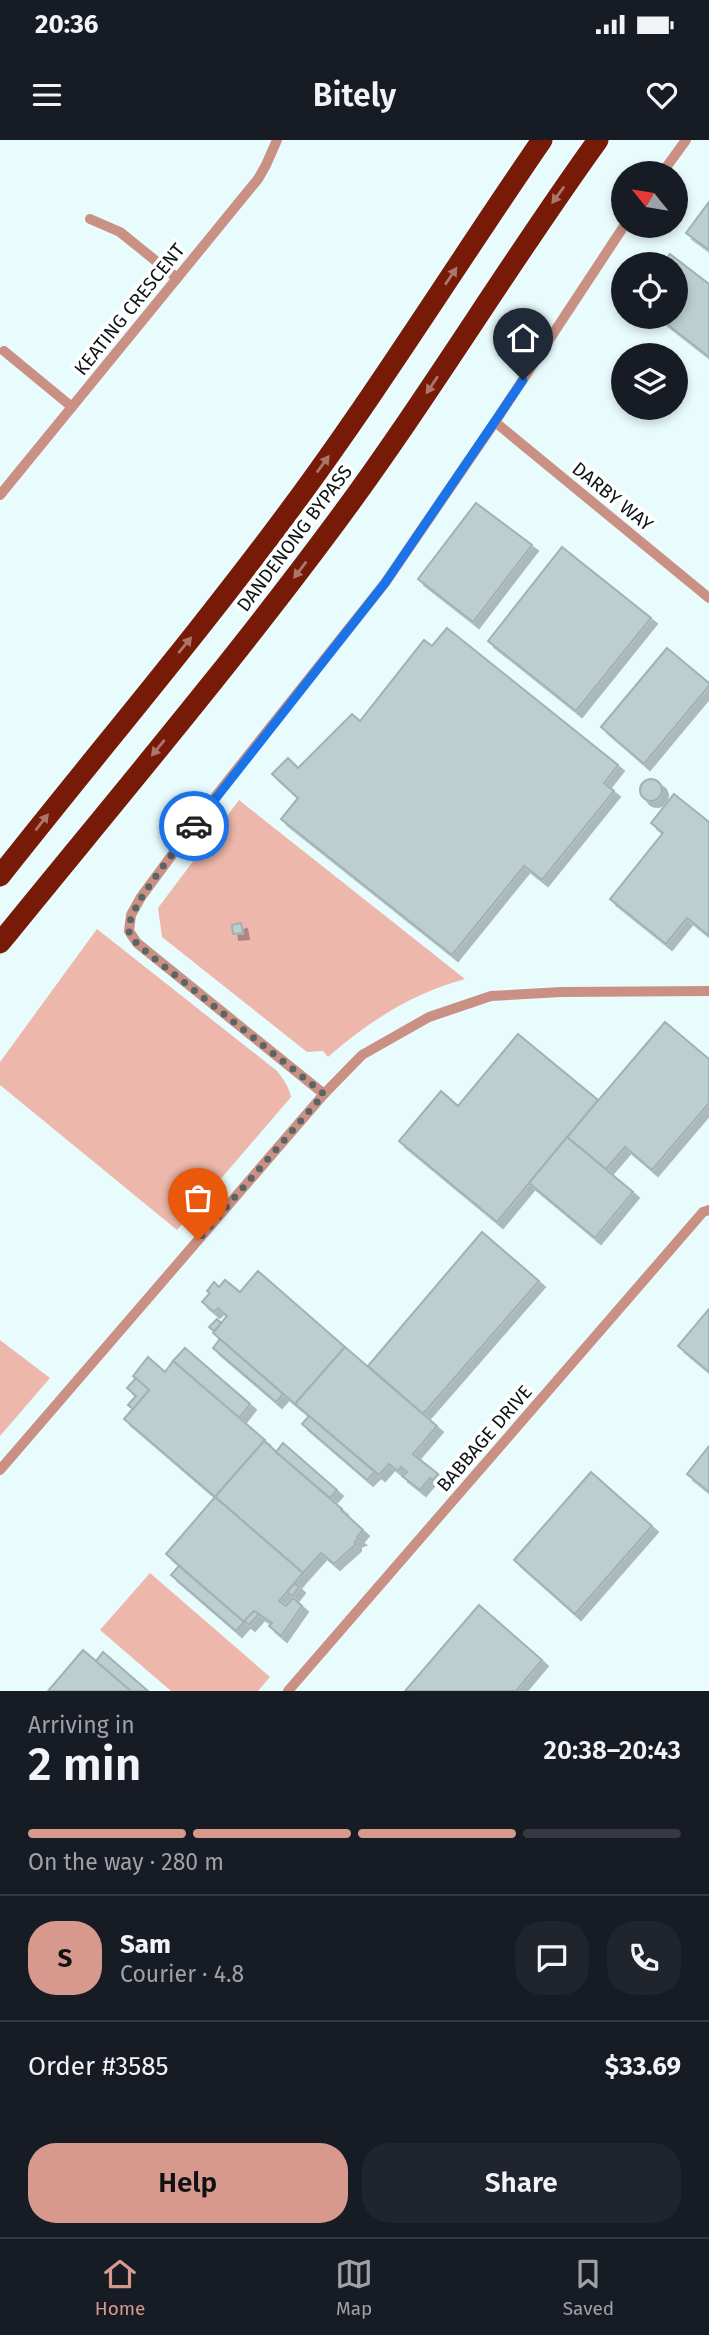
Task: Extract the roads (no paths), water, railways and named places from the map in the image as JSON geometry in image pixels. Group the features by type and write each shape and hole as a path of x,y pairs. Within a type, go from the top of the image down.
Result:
{"highway":[{"name":"DANDENONG BYPASS","path":"0,876 293,506 382,380 542,140"},
{"name":"DANDENONG BYPASS","path":"0,943 224,668 326,536 406,424 551,205 598,140"}],"street":[{"name":"KEATING CRESCENT","path":"0,495 258,179 277,140"},
{"path":"671,161 686,140"},
{"path":"90,219 120,232 177,278"},
{"path":"324,1094 137,943 129,931 131,915 141,897 211,802 385,583 616,238"},
{"path":"4,351 72,407"},
{"name":"DARBY WAY","path":"495,422 709,598"},
{"path":"0,1470 324,1094 362,1055 429,1017 491,996 561,992 709,991"},
{"name":"BABBAGE DRIVE","path":"288,1691 703,1212 709,1210"}]}
